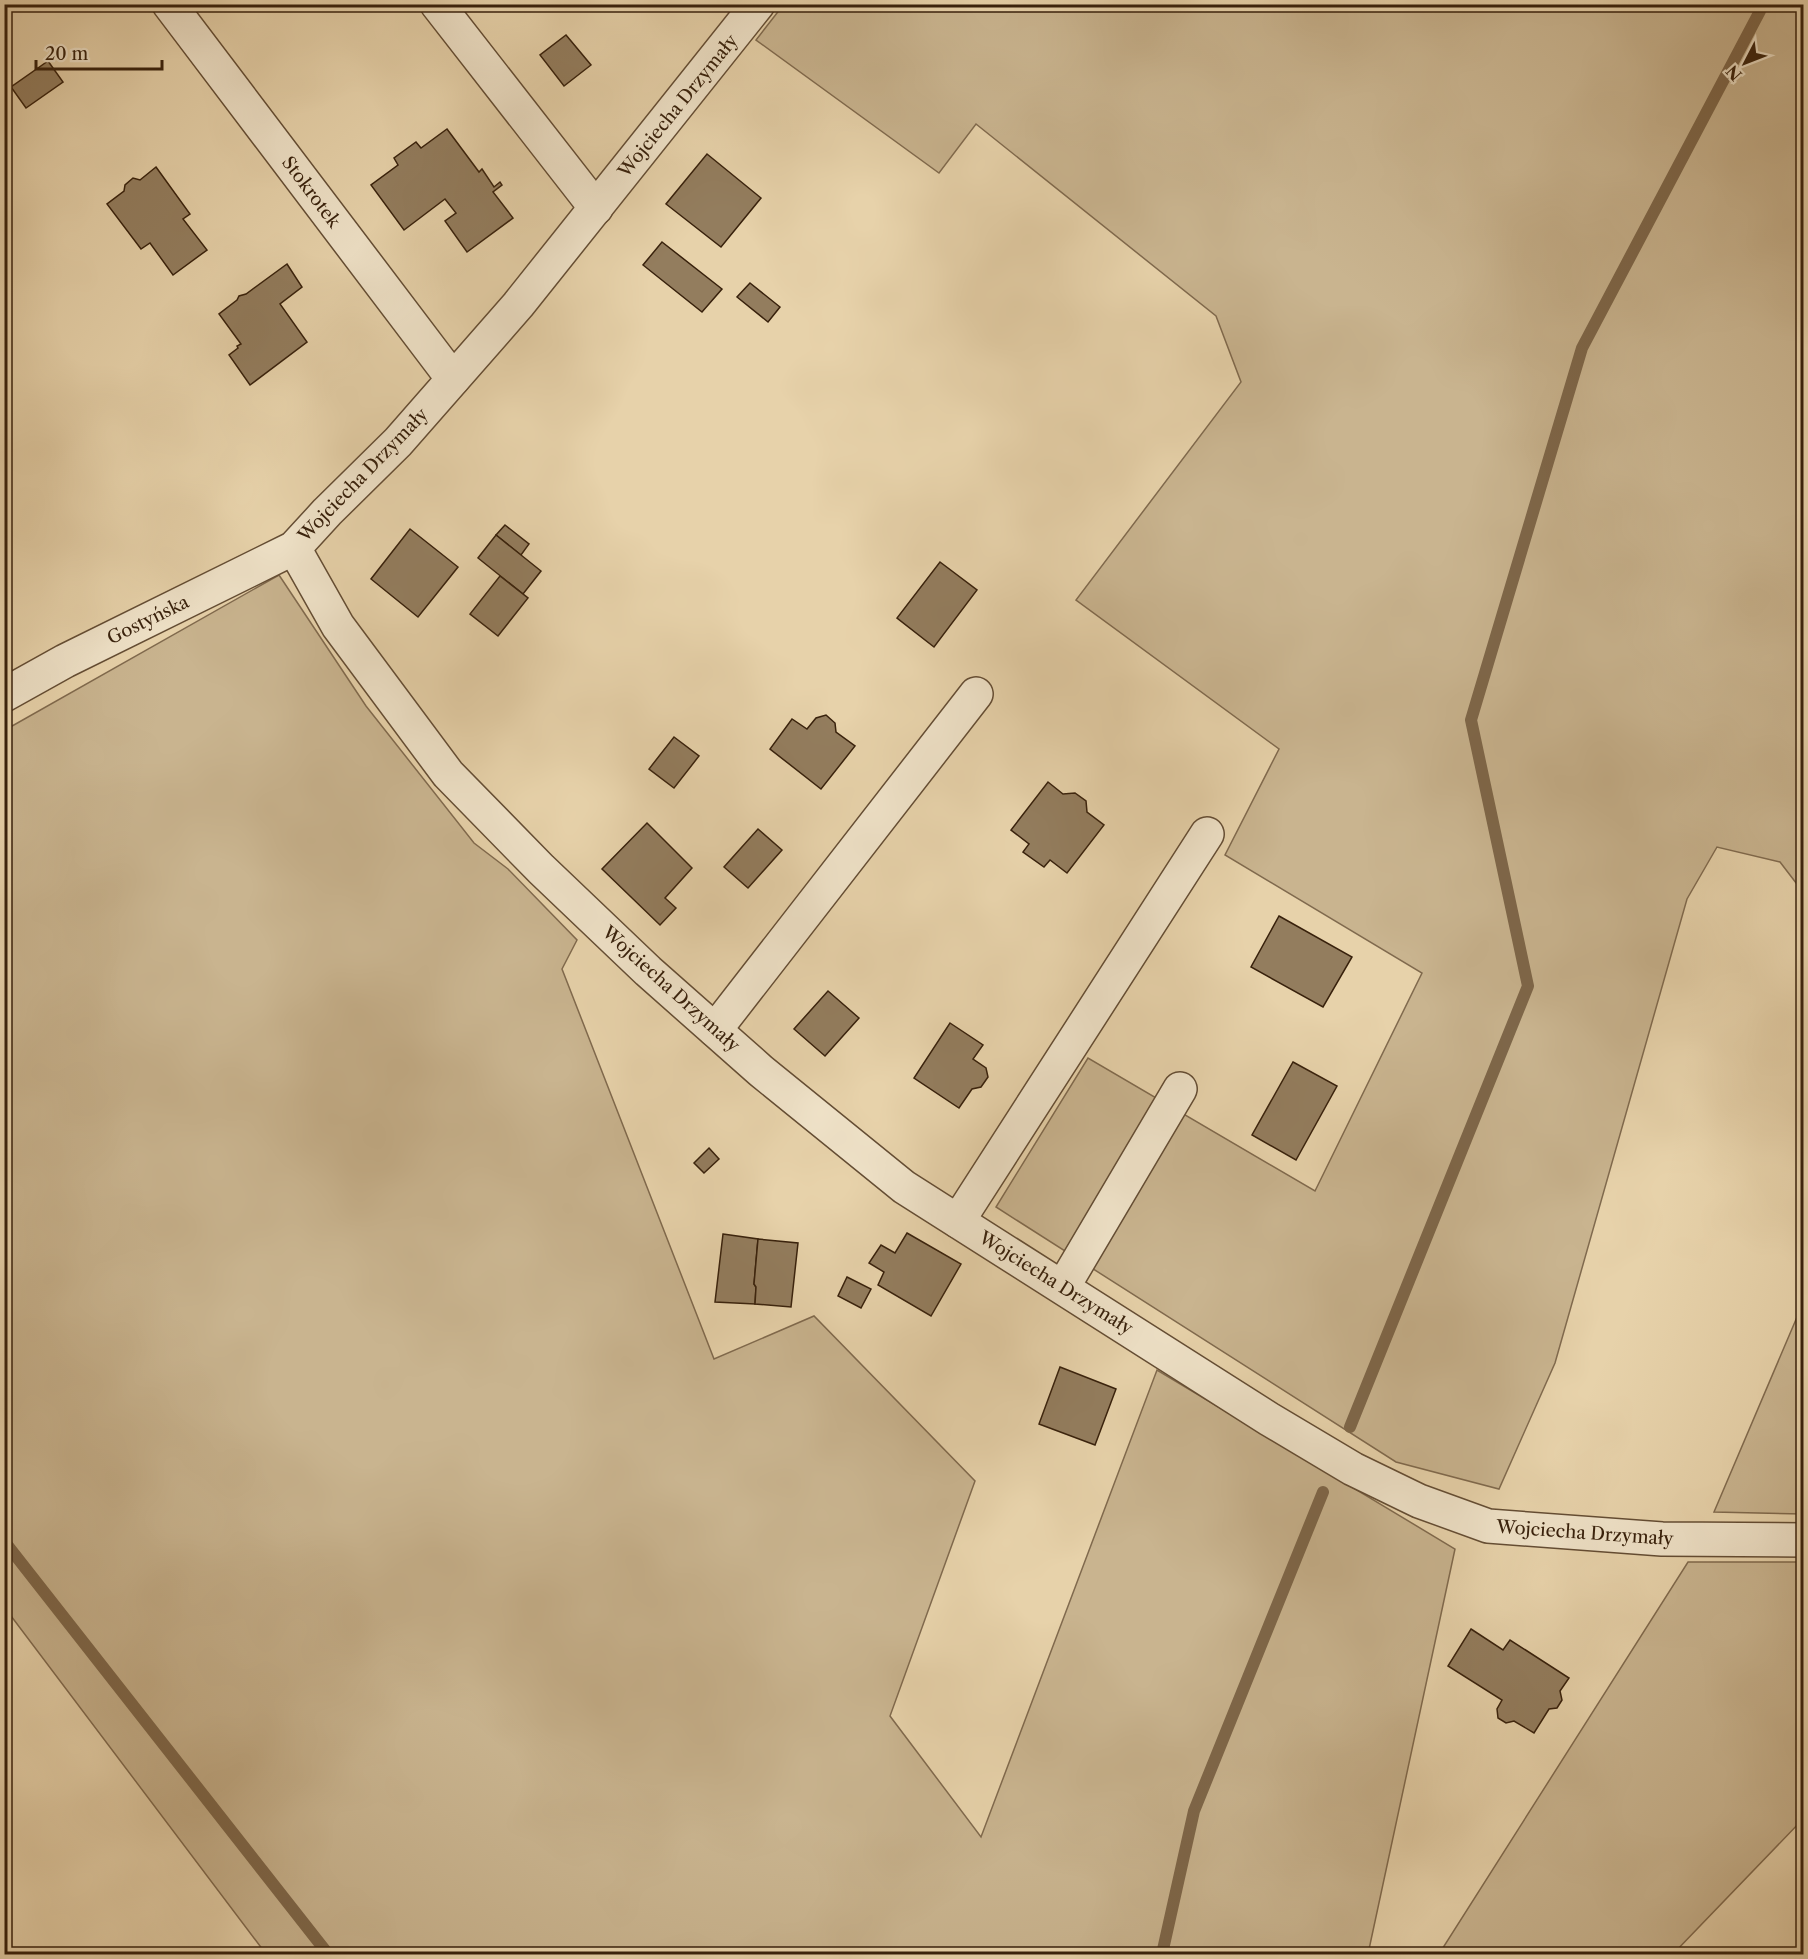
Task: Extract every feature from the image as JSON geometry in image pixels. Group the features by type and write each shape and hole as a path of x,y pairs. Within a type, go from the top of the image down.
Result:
{"street":[{"name":"Stokrotek","path":"170,4 453,379"},
{"path":"437,4 596,208"},
{"name":"Wojciecha Drzymały","path":"758,4 518,305 398,442 294,548 338,626 448,774 541,869 648,971 761,1071 904,1187 1269,1419 1353,1469 1419,1501 1488,1526 1662,1539 1803,1540"},
{"name":"Gostyńska","path":"4,695 65,661 294,548"},
{"path":"715,1030 976,694"},
{"path":"958,1221 1208,834"},
{"path":"1063,1287 1180,1089"}],"shaded area":[{"path":"784,4 1803,5 1803,892 1780,862 1717,847 1687,899 1555,1363 1499,1489 1396,1462 996,1207 1088,1058 1315,1191 1422,973 1225,855 1279,749 1076,600 1241,382 1216,316 976,124 939,173 756,40"},
{"path":"279,575 366,706 474,843 508,869 577,940 562,969 714,1359 814,1316 975,1481 890,1716 981,1837 1157,1370 1455,1549 1368,1954 266,1954 5,1608 5,730"},
{"path":"1803,1303 1803,1514 1714,1512"},
{"path":"1688,1562 1803,1562 1803,1819 1673,1954 1439,1954"}],"building":[{"path":"661,4 675,4 667,11"},
{"path":"566,35 591,65 564,86 540,55"},
{"path":"48,61 63,82 26,108 11,87"},
{"path":"447,129 479,172 482,169 494,187 500,182 502,185 493,192 513,218 467,252 445,221 456,213 445,199 404,230 371,185 398,165 394,158 416,142 421,148"},
{"path":"707,154 761,198 721,247 666,204"},
{"path":"156,167 190,214 183,219 207,250 173,275 150,243 141,249 107,204 124,191 125,185 133,178 140,180"},
{"path":"662,242 722,289 702,312 643,265"},
{"path":"287,264 302,287 280,304 307,342 250,385 229,355 241,344 219,314 239,296 246,294"},
{"path":"750,283 780,307 768,322 737,297"},
{"path":"505,525 529,544 521,555 496,535"},
{"path":"410,529 458,567 418,617 371,579"},
{"path":"496,535 541,571 523,594 478,558"},
{"path":"940,562 977,590 934,647 897,618"},
{"path":"500,576 528,598 498,636 470,614"},
{"path":"826,715 835,723 836,732 855,746 821,789 770,749 792,719 807,729 816,718"},
{"path":"674,737 699,756 674,788 649,769"},
{"path":"1048,782 1063,794 1075,793 1086,801 1087,812 1104,825 1067,873 1050,860 1044,867 1023,852 1029,844 1011,830"},
{"path":"647,823 692,868 665,898 676,908 660,925 602,869"},
{"path":"758,829 782,850 748,888 724,867"},
{"path":"1279,916 1352,957 1323,1007 1251,967"},
{"path":"828,991 859,1018 825,1056 794,1029"},
{"path":"950,1023 983,1045 973,1059 986,1068 988,1077 981,1087 972,1089 959,1108 914,1078"},
{"path":"1293,1062 1337,1086 1296,1160 1252,1135"},
{"path":"709,1148 719,1159 704,1173 694,1163"},
{"path":"907,1233 961,1264 931,1316 878,1285 884,1272 869,1263 881,1245 895,1253"},
{"path":"723,1234 758,1239 754,1284 756,1287 755,1304 715,1302"},
{"path":"758,1239 798,1243 791,1307 755,1304 756,1287 754,1284"},
{"path":"847,1277 871,1289 861,1308 838,1296"},
{"path":"1060,1367 1116,1389 1095,1445 1039,1424"},
{"path":"1471,1629 1503,1650 1510,1640 1569,1678 1560,1691 1562,1700 1557,1708 1549,1709 1534,1733 1514,1721 1506,1723 1498,1718 1497,1709 1502,1700 1448,1666"}],"waterway":[{"path":"1350,1427 1528,986 1471,720 1582,348 1760,11 1761,4"},
{"path":"1162,1954 1194,1811 1323,1492"},
{"path":"4,1541 328,1954"}]}
